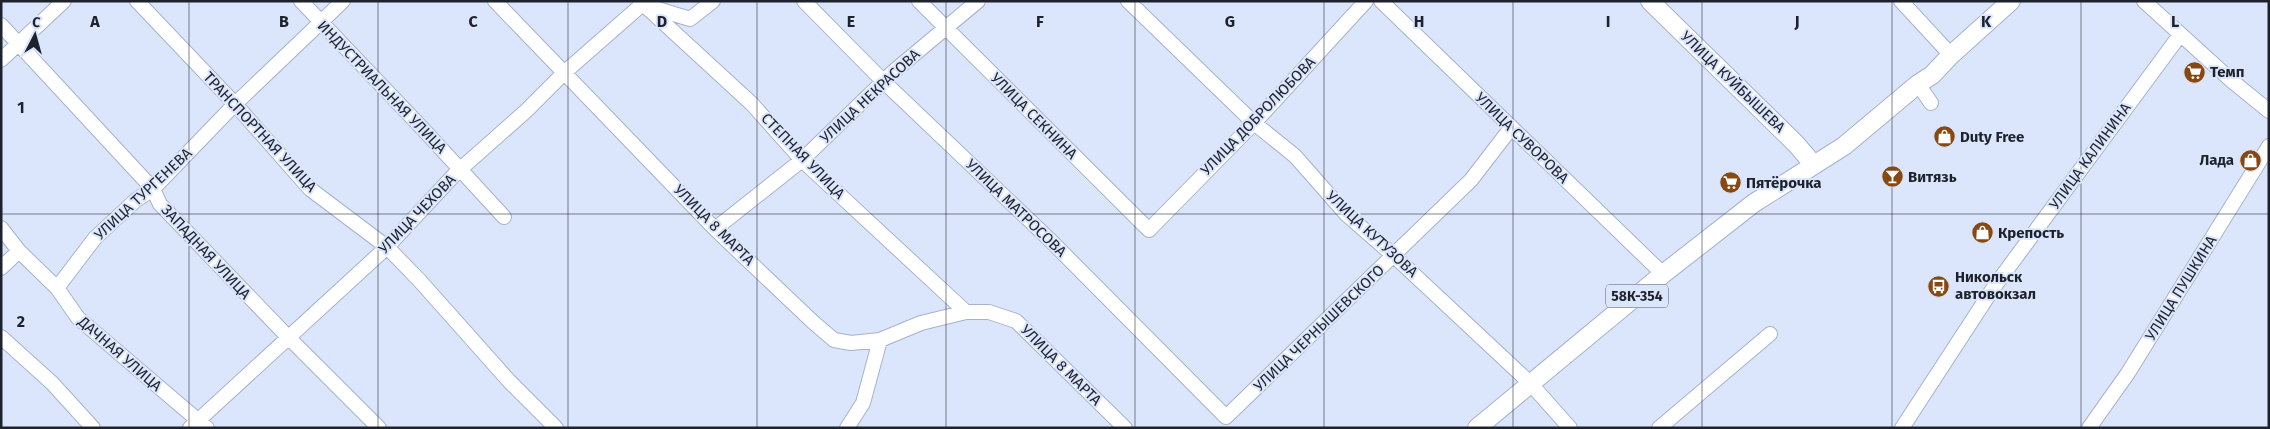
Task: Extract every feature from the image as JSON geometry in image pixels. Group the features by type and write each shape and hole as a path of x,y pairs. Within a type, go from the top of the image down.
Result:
{"main road":[{"name":"УЛИЦА КУЙБЫШЕВА","path":"1650,1 1814,164"},
{"path":"1814,164 1844,146 1918,84 1932,75 1951,55 2011,1"},
{"name":"58К-354","path":"1477,428 1663,274 1754,203 1814,164"}],"street":[{"path":"1,60 19,46 64,1"},
{"name":"ТРАНСПОРТНАЯ УЛИЦА","path":"137,1 235,104 310,189 387,247 420,281 509,381 556,428"},
{"name":"ИНДУСТРИАЛЬНАЯ УЛИЦА","path":"301,1 504,217"},
{"name":"УЛИЦА ТУРГЕНЕВА","path":"57,288 95,238 136,200 153,189 235,104 343,1"},
{"path":"495,1 565,72"},
{"path":"643,2 690,19 713,1"},
{"name":"УЛИЦА МАТРОСОВА","path":"804,1 883,81 1049,238 1225,422"},
{"name":"УЛИЦА СЕКНИНА","path":"919,1 1149,230"},
{"name":"УЛИЦА НЕКРАСОВА","path":"715,229 802,160 883,81 978,1"},
{"name":"УЛИЦА КУТУЗОВА","path":"1128,1 1254,123 1294,156 1346,214 1393,255 1530,383 1570,428"},
{"name":"УЛИЦА ДОБРОЛЮБОВА","path":"1149,230 1254,123 1366,1"},
{"name":"УЛИЦА СУВОРОВА","path":"1380,1 1663,274"},
{"path":"1901,1 1951,55"},
{"path":"2144,1 2180,35 2269,110"},
{"name":"УЛИЦА ЧЕХОВА","path":"199,425 288,337 387,247 460,169 526,111 565,72 643,2"},
{"name":"СТЕПНАЯ УЛИЦА","path":"643,2 752,104 802,160 966,312"},
{"name":"ЗАПАДНАЯ УЛИЦА","path":"1,25 153,189 160,204 379,428"},
{"name":"УЛИЦА КАЛИНИНА","path":"1902,428 1994,287 2180,35"},
{"name":"УЛИЦА 8 МАРТА","path":"565,72 715,229 834,340 851,343 880,340 921,323 966,312 989,312 1016,321 1125,428"},
{"path":"1918,84 1931,103"},
{"name":"УЛИЦА ЧЕРНЫШЕВСКОГО","path":"1225,422 1471,180 1511,128"},
{"name":"УЛИЦА ПУШКИНА","path":"2089,428 2128,373 2269,146"},
{"name":"ДАЧНАЯ УЛИЦА","path":"1,228 19,250 57,288 78,318 199,425"},
{"path":"1,268 19,250"},
{"path":"1659,428 1770,334"},
{"path":"1,337 52,383 93,428"},
{"path":"847,428 863,403 880,340"}],"place":[{"name":"Темп","path":"2194,72"},
{"name":"Duty Free","path":"1944,137"},
{"name":"Лада","path":"2250,160"},
{"name":"Витязь","path":"1892,177"},
{"name":"Пятёрочка","path":"1730,183"},
{"name":"Крепость","path":"1982,233"},
{"name":"Никольск автовокзал","path":"1939,286"}]}
